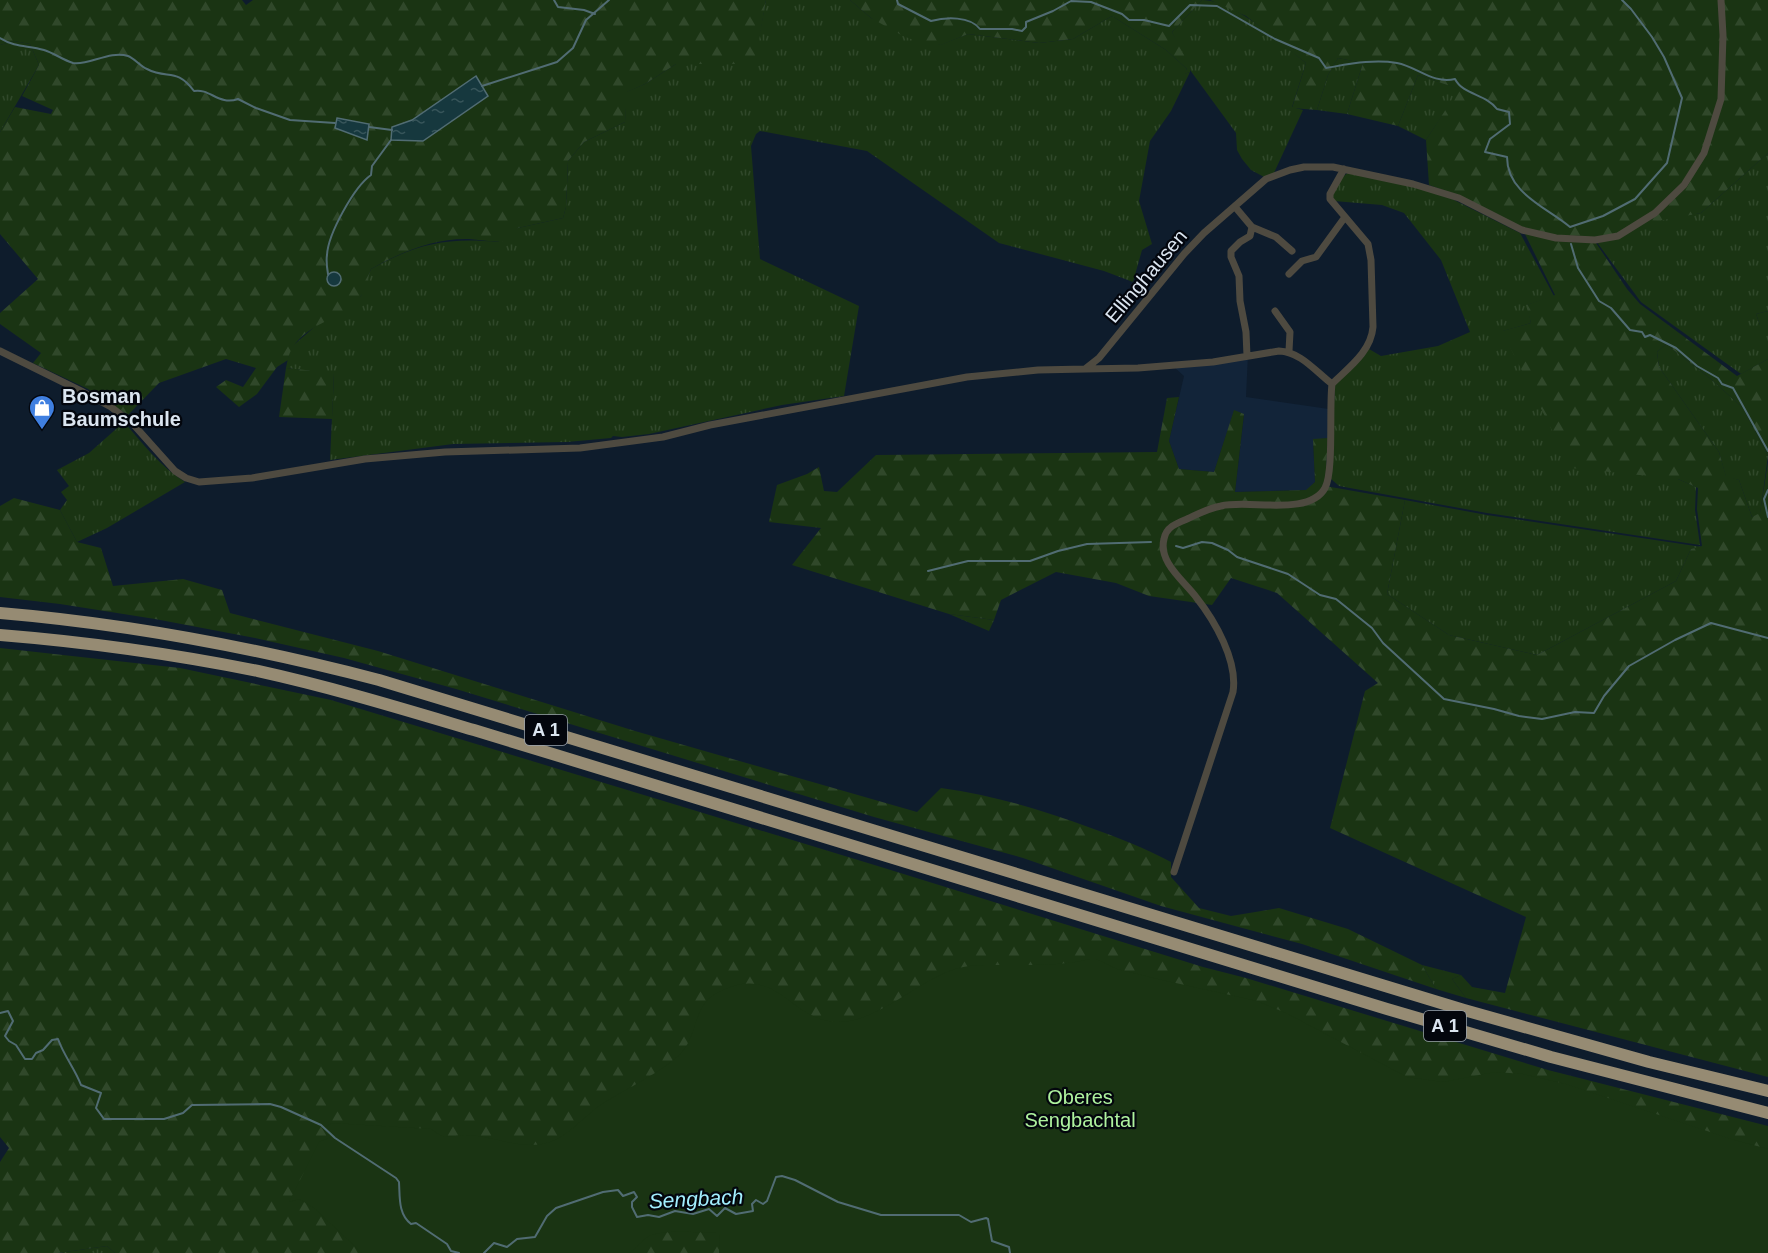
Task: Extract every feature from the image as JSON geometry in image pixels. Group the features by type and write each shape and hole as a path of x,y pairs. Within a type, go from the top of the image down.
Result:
{"highway":[{"name":"A 1","path":"0,614 89,622 204,639 319,665 479,709 1132,909 1567,1039 1649,1062 1768,1090"},
{"name":"A 1","path":"0,635 88,643 168,655 259,672 344,692 1551,1057 1768,1113"}],"street":[{"path":"1174,872 1235,680 1231,658 1213,623 1196,597 1174,572 1166,556 1163,542 1170,528 1176,523 1222,505 1295,504 1312,500 1324,490 1328,478 1332,384 1357,359 1372,337 1373,293 1370,250 1366,239 1333,204 1330,194 1344,169 1439,191 1459,198 1522,230 1556,238 1585,240 1618,236 1655,213 1684,185 1704,153 1721,99 1723,35 1721,0"},
{"name":"Ellinghausen","path":"1085,369 1099,358 1184,254 1204,233 1236,208 1266,179 1304,167 1344,169"},
{"path":"1236,208 1252,227 1276,237 1292,251"},
{"path":"1289,274 1302,261 1316,257 1345,217"},
{"path":"1247,356 1239,276 1231,257 1231,251 1250,236 1252,227"},
{"path":"1275,311 1290,332 1289,351"},
{"path":"0,351 111,407 133,424 176,471 186,478 199,482 227,482 365,459 445,452 592,447 663,437 710,425 819,404 1001,373 1194,364 1289,351 1303,359 1332,384"}],"shaded area":[{"path":"1248,354 1246,397 1329,409 1328,438 1313,440 1315,482 1307,490 1235,492 1244,415 1234,411 1214,472 1179,469 1169,441 1184,376 1174,367"}],"green space":[{"path":"0,0 242,0 246,5 253,0 766,0 755,64 676,64 645,84 627,92 625,122 584,142 568,161 566,207 563,218 518,228 507,241 456,239 431,244 394,257 371,269 363,293 354,304 300,338 288,360 277,367 257,394 239,407 216,387 226,380 243,387 256,368 226,359 159,383 128,415 88,389 33,363 41,353 0,324 0,313 38,279 0,234 0,132 15,107 51,114 53,110 22,96 39,65 30,44 14,41 0,45","holes":["476,77 488,95 412,120"]},
{"path":"766,0 850,0 871,18 940,45 968,34 1039,43 1073,39 1112,16 1166,50 1187,69 1184,74 1190,72 1171,111 1150,141 1139,201 1152,244 1142,250 1133,282 1104,271 999,243 867,151 760,131 756,134 751,146 760,259 859,306 844,396 782,405 649,434 567,442 453,444 330,460 334,374 286,368 290,348 318,324 349,307 361,296 371,269 387,260 432,244 463,241 498,242 518,228 563,218 566,207 568,161 584,142 625,122 626,92 645,84 676,64 754,64"},
{"path":"850,0 1202,0 1172,32 1190,65 1190,72 1182,75 1187,69 1166,50 1112,16 1073,39 1039,43 968,34 941,45 924,44 903,36 871,18"},
{"path":"1202,0 1228,7 1257,24 1306,63 1292,107 1303,110 1273,175 1266,178 1251,170 1242,159 1237,150 1236,133 1190,70 1172,32"},
{"path":"1210,0 1768,0 1768,153 1701,213 1658,221 1642,220 1617,235 1594,240 1627,289 1640,304 1737,376 1768,359 1768,456 1743,408 1666,344 1657,352 1659,367 1719,452 1726,476 1739,480 1752,517 1760,513 1768,462 1768,1077 1466,998 1452,979 1461,975 1472,987 1505,993 1526,917 1330,828 1365,691 1378,683 1277,593 1231,578 1212,605 1149,596 1116,583 1056,572 1001,600 994,620 949,614 792,565 821,528 769,522 777,485 819,467 824,491 837,492 876,455 1157,452 1167,398 1179,397 1169,441 1179,469 1214,472 1234,410 1244,414 1235,492 1306,490 1315,482 1313,439 1328,438 1325,486 1405,500 1387,594 1449,635 1537,655 1676,581 1691,549 1702,546 1697,509 1698,488 1678,479 1571,468 1502,331 1531,323 1526,305 1555,295 1522,228 1460,196 1429,185 1426,140 1459,89 1418,75 1398,126 1347,114 1363,63 1338,58 1328,75 1317,110 1292,108 1306,63 1246,16"},
{"path":"14,41 30,44 39,65 0,132 0,45"},
{"path":"1338,58 1363,63 1347,114 1317,110 1328,75"},
{"path":"1418,75 1460,89 1426,140 1398,126"},
{"path":"1768,153 1768,311 1756,314 1760,325 1768,325 1768,359 1741,374 1641,302 1596,241 1645,220 1701,213"},
{"path":"1349,172 1415,186 1450,198 1520,233 1554,296 1527,305 1531,323 1503,331 1678,479 1696,487 1695,510 1700,545 1487,513 1339,486 1330,478 1335,385 1369,349 1381,356 1438,346 1470,332 1441,260 1404,213 1382,205 1334,201 1332,193 1341,178"},
{"path":"1768,311 1768,325 1760,325 1756,314"},
{"path":"1666,344 1743,408 1768,456 1760,514 1752,517 1739,480 1726,477 1719,452 1659,367 1657,352"},
{"path":"286,368 334,373 332,419 279,417"},
{"path":"124,422 160,462 185,482 107,528 77,542 60,510 67,500 61,492 69,486 57,470 89,453"},
{"path":"14,498 60,510 77,542 101,548 113,586 183,579 222,590 230,613 378,651 635,731 917,812 941,788 1036,809 1122,839 1171,862 1171,877 1199,908 1231,916 1279,908 1348,929 1422,965 1436,989 1302,944 1161,906 1023,858 874,817 456,689 344,658 155,619 0,597 0,506"},
{"path":"1405,500 1487,515 1702,547 1691,549 1676,581 1537,655 1449,635 1387,594"},
{"path":"949,614 994,620 989,631"},
{"path":"0,648 180,668 331,700 1203,967 1548,1070 1768,1126 1768,1253 115,1253 107,1246 58,1253 0,1253 0,1162 9,1148 0,1137"},
{"name":"Oberes Sengbachtal","path":"1096,959 1117,969 1257,1001 1286,1013 1407,1077 1443,1082 1495,1072 1523,1074 1566,1084 1731,1139 1768,1149 1768,1253 719,1253 720,1233 681,1232 652,1235 628,1253 362,1253 314,1208 299,1199 289,1202 319,1142 331,1137 324,1128 332,1123 431,1129 445,1137 475,1136 523,1145 551,1142 602,1104 675,1059 687,1045 699,1013 708,999 736,985 753,984 768,987 807,1013 839,1022 868,1015 927,982 961,967 1058,964"},
{"path":"1422,965 1461,975 1452,979 1466,998 1436,989"},
{"path":"107,1246 115,1253 58,1253"}],"water":[{"path":"476,76 488,96 423,141 391,140 392,127 412,120"},
{"path":"337,118 369,124 367,140 335,128"},
{"path":"331,272 337,272 341,279 337,286 331,286 327,282 327,276"}],"waterway":[{"path":"554,0 558,7 584,10 595,14"},
{"path":"482,86 557,62 573,48 586,20 609,0"},
{"path":"897,0 898,4 931,21 957,19 970,22 980,29 1022,31 1026,27 1026,22 1071,1 1091,2 1122,14 1129,20 1144,20 1169,26 1190,5 1217,6 1275,39 1319,58 1326,68 1388,62 1405,65 1439,79 1455,79 1463,88 1487,100 1497,109 1509,112 1510,124 1490,139 1485,152 1507,157 1513,180 1521,190 1570,227 1603,216 1635,199 1667,163 1682,98 1664,57 1652,37 1622,0"},
{"path":"0,38 17,45 44,50 73,63 114,55 128,56 144,68 177,76 194,91 205,92 225,100 238,99 290,120 335,123"},
{"path":"369,127 392,130"},
{"path":"328,274 328,246 337,224 350,200 371,175 372,166 391,140"},
{"path":"1571,244 1578,268 1599,301 1611,308 1630,330 1642,332 1645,337 1650,335 1676,348 1697,366 1718,378 1722,384 1733,388 1768,451"},
{"path":"1768,490 1764,499 1768,517"},
{"path":"928,571 968,561 1030,561 1087,544 1151,542"},
{"path":"1176,546 1183,548 1202,542 1212,543 1237,557 1288,574 1320,595 1336,599 1372,628 1383,643 1444,699 1519,716 1542,719 1575,712 1594,713 1604,696 1629,666 1711,623 1768,638"},
{"name":"Sengbach","path":"0,1013 8,1011 13,1021 5,1036 16,1045 25,1059 32,1059 52,1040 58,1039 81,1085 101,1093 96,1108 104,1119 164,1119 183,1113 192,1105 270,1104 321,1125 335,1138 396,1178 399,1182 402,1210 407,1220 411,1224 416,1223 447,1244 451,1251 459,1253"},
{"name":"Sengbach","path":"484,1253 494,1243 507,1247 517,1239 535,1237 547,1216 556,1208 603,1192 618,1190 623,1196 634,1192 637,1197 632,1202 632,1207 637,1217 648,1215 659,1217 675,1211 693,1214 709,1209 717,1216 725,1208 736,1214 753,1211 752,1204 756,1200 763,1204 767,1201 776,1177 782,1176 795,1180 838,1202 881,1215 959,1215 971,1222 986,1218 992,1241 1009,1247 1010,1253"}],"place":[{"name":"Bosman Baumschule","path":"42,431"}]}
